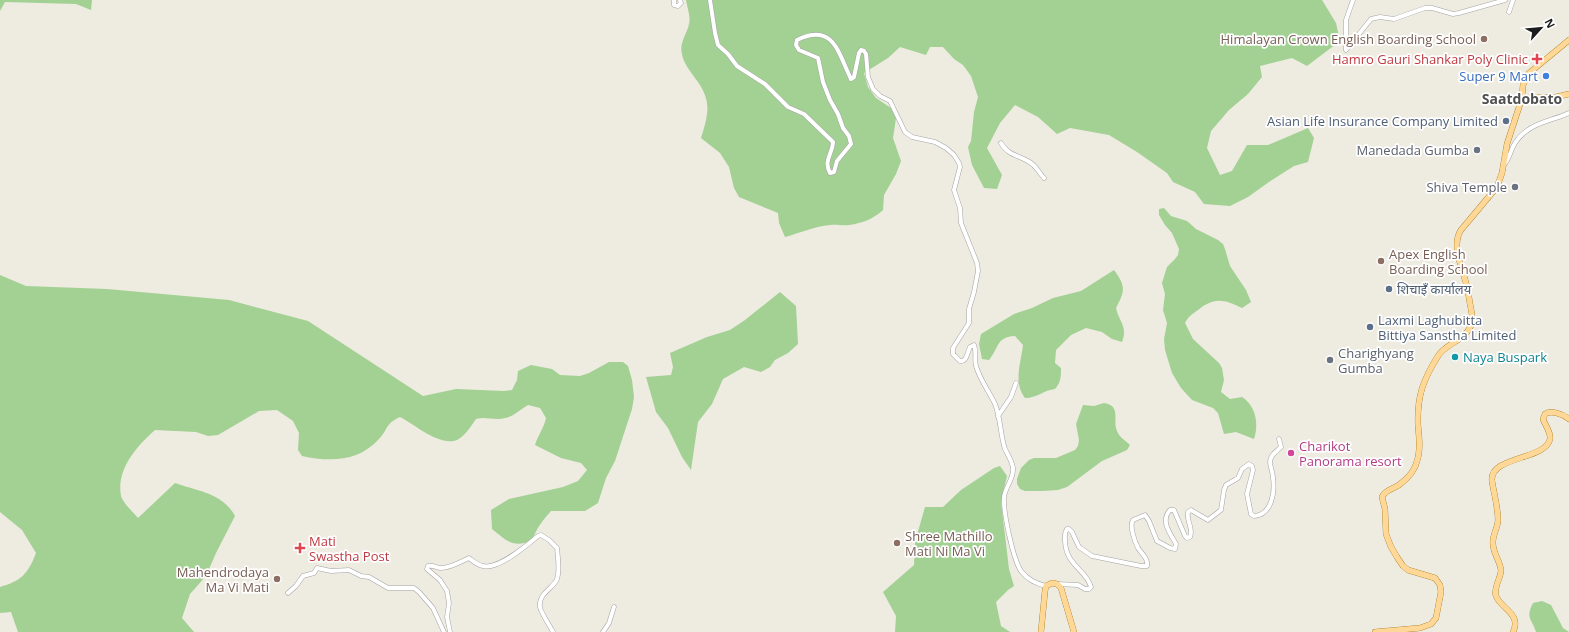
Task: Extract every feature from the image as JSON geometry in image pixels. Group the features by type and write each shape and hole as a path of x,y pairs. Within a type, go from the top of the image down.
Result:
{"main road":[{"path":"1375,632 1426,626 1433,623 1436,618 1441,594 1440,585 1435,578 1406,568 1396,557 1390,547 1386,534 1385,509 1382,497 1386,492 1408,476 1417,462 1419,448 1418,400 1428,374 1441,352 1461,338 1472,324 1472,315 1466,283 1459,257 1458,236 1461,230 1494,192 1500,181 1507,144 1522,98 1523,85 1528,74 1569,40"},
{"path":"1522,98 1556,97 1569,94"},
{"path":"1513,632 1515,626 1512,616 1498,600 1496,593 1500,570 1493,545 1498,521 1492,477 1496,470 1502,466 1536,452 1547,444 1550,434 1543,419 1547,412 1564,415 1569,419"},
{"path":"1041,632 1044,592 1046,586 1052,583 1057,584 1061,588 1074,632"}],"street":[{"path":"674,0 674,5 678,6 681,3 680,0"},
{"path":"710,0 718,45 728,54 737,66 765,84 788,107 804,114 833,142 833,146 829,153 828,169 830,174 834,172 837,161 851,144 849,136 843,128 823,82 818,58 799,50 796,45 797,40 802,37 819,35 825,36 833,42 851,79 854,77 858,53 861,50 864,51 866,54 868,77 873,89 880,96 890,101 905,132 912,137 935,142 954,154 960,168 954,190 960,208 962,223 977,263 978,271 969,309 969,323 953,348 953,354 963,362 966,359 970,347 974,345 976,349 976,366 985,388 994,403 1005,449 1013,467 1013,473 1004,496 1004,508 1012,548 1021,570 1038,585 1046,586"},
{"path":"1353,0 1346,20 1346,50 1371,19 1380,17 1394,19 1425,8 1432,8 1453,14 1505,0"},
{"path":"1509,12 1513,0"},
{"path":"1503,166 1510,156 1514,144 1529,128 1569,113"},
{"path":"1001,143 1002,146 1017,157 1031,163 1044,178"},
{"path":"998,416 1011,397 1016,383"},
{"path":"1057,584 1078,585 1085,589 1089,589 1091,587 1087,579 1068,557 1065,545 1065,533 1067,529 1072,532 1080,548 1092,556 1147,566 1147,562 1139,549 1131,527 1133,520 1145,515 1157,541 1170,548 1175,548 1176,544 1166,524 1168,512 1170,510 1174,510 1184,536 1187,538 1190,537 1192,531 1187,516 1188,512 1191,510 1208,520 1221,510 1226,485 1238,478 1242,469 1249,464 1252,466 1253,470 1247,494 1251,514 1254,516 1261,514 1266,510 1272,499 1273,477 1270,462 1271,456 1281,447 1279,439"},
{"path":"450,632 447,618 449,603 447,591 440,580 427,569 428,566 435,566 439,568 447,567 469,558 483,566 491,566 513,556 541,535 557,548 558,575 556,581 547,590 541,601 540,608 552,632"},
{"path":"288,592 296,586 303,576 314,573 317,568 324,570 349,570 361,576 369,577 388,588 414,588 420,592 433,608 444,632"},
{"path":"603,632 609,623 614,607"}],"green space":[{"path":"0,0 92,0 91,10 76,4 5,2 0,11"},
{"path":"686,0 1322,0 1336,23 1340,41 1307,66 1292,58 1260,66 1262,77 1248,94 1229,110 1211,131 1207,148 1220,175 1232,171 1247,145 1268,145 1308,128 1314,138 1308,162 1294,166 1248,197 1230,206 1204,204 1195,192 1173,182 1167,173 1109,135 1070,128 1057,134 1038,117 1015,105 1000,123 987,148 1002,175 997,189 984,188 972,165 968,147 971,141 974,112 978,97 971,76 963,65 954,59 943,47 930,47 926,55 900,47 888,58 864,73 868,87 876,98 891,108 896,118 893,138 901,161 896,174 884,195 883,210 872,218 859,223 813,228 785,237 779,223 778,213 739,197 734,188 729,167 720,153 701,138 707,114 706,100 704,93 685,63 681,50 689,21"},
{"path":"1164,208 1171,216 1187,221 1196,229 1223,244 1230,266 1246,290 1251,302 1242,308 1224,301 1214,301 1194,313 1185,323 1193,339 1219,363 1222,368 1224,380 1221,392 1230,399 1242,397 1247,401 1253,410 1256,421 1254,439 1236,432 1224,434 1218,413 1213,408 1192,400 1181,388 1172,373 1165,350 1164,339 1167,323 1163,310 1165,294 1162,283 1167,267 1178,255 1179,249 1172,233 1159,215 1159,209"},
{"path":"1114,270 1121,280 1123,289 1116,308 1124,328 1124,337 1122,342 1112,339 1102,332 1086,328 1071,335 1056,350 1055,363 1061,368 1061,377 1060,382 1055,389 1033,397 1025,398 1019,386 1019,372 1023,345 1015,336 1004,338 989,360 982,359 979,344 981,334 1014,314 1032,308 1053,298 1081,291"},
{"path":"0,275 26,286 107,289 229,300 308,321 423,396 456,389 512,390 517,380 518,371 531,365 552,369 560,375 580,376 589,373 609,362 623,362 628,366 632,380 634,397 632,409 615,461 606,478 598,503 585,511 551,511 540,525 532,541 519,544 506,540 492,529 491,510 509,499 563,487 578,481 587,470 581,463 561,458 535,445 546,418 540,408 528,405 514,415 501,419 476,419 463,436 457,440 450,441 435,438 400,417 388,426 371,447 353,456 333,459 302,456 298,450 299,433 293,421 277,410 259,411 218,435 208,436 196,432 155,430 141,443 129,459 125,467 120,486 122,499 138,518 175,483 217,498 230,508 235,516 206,576 190,594 182,618 194,632 18,632 11,612 0,613 0,587 7,585 23,576 36,553 22,530 0,512"},
{"path":"780,292 796,306 798,344 788,353 775,360 770,367 761,372 744,367 723,379 712,404 698,422 691,470 682,457 668,428 656,412 646,377 671,375 673,367 670,353 707,337 730,330"},
{"path":"1104,403 1110,405 1115,410 1117,431 1130,445 1127,450 1102,461 1067,487 1058,490 1042,491 1025,491 1020,489 1017,484 1017,479 1021,468 1029,460 1034,458 1056,458 1075,450 1078,446 1079,440 1076,424 1083,405 1094,406"},
{"path":"1000,466 1007,476 1001,502 1009,569 1014,586 996,602 1001,626 1010,632 895,632 896,616 883,592 914,565 915,542 925,507 943,507 961,490 994,468"},
{"path":"1542,601 1551,605 1563,628 1569,632 1536,632 1529,615 1533,603"}],"place":[{"name":"Himalayan Crown English Boarding School","path":"1484,39"},
{"name":"Hamro Gauri Shankar Poly Clinic","path":"1537,59"},
{"name":"Super 9 Mart","path":"1546,76"},
{"name":"Asian Life Insurance Company Limited","path":"1506,121"},
{"name":"Manedada Gumba","path":"1477,150"},
{"name":"Shiva Temple","path":"1515,187"},
{"name":"Apex English Boarding School","path":"1381,261"},
{"name":"शिचाइँ कार्यालय","path":"1389,289"},
{"name":"Laxmi Laghubitta Bittiya Sanstha Limited","path":"1370,327"},
{"name":"Naya Buspark","path":"1455,357"},
{"name":"Charighyang Gumba","path":"1330,360"},
{"name":"Charikot Panorama resort","path":"1291,453"},
{"name":"Shree Mathillo Mati Ni Ma Vi","path":"897,543"},
{"name":"Mati Swastha Post","path":"300,548"},
{"name":"Mahendrodaya Ma Vi Mati","path":"277,579"}],"district":[{"name":"Saatdobato","path":"1522,98"}]}
